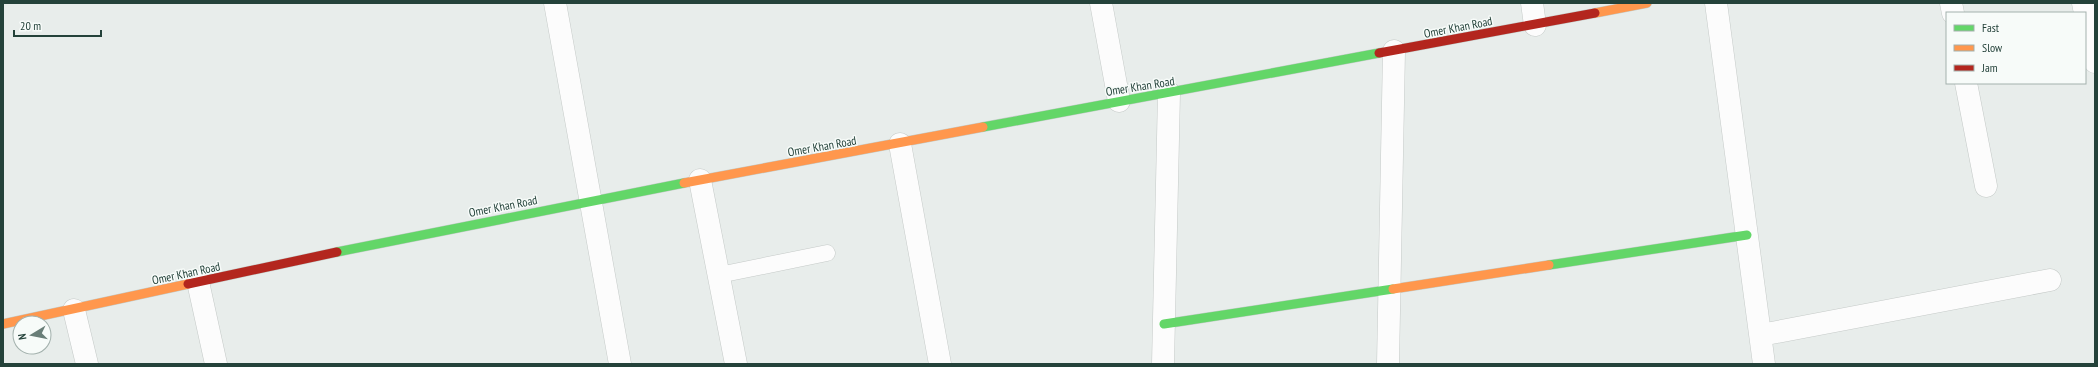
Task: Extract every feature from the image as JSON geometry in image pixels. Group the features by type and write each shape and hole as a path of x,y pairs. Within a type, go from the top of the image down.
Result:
{"street":[{"path":"555,3 620,364"},
{"path":"1101,3 1119,101"},
{"path":"1532,3 1536,25"},
{"name":"Omer Khan Road","path":"3,324 74,310 417,235 591,200 900,144 1119,101 1169,94 1647,3"},
{"path":"1716,3 1764,364"},
{"path":"2086,18 2095,62"},
{"path":"1388,364 1391,289 1394,51"},
{"path":"1966,84 1986,186"},
{"path":"1163,364 1169,94"},
{"path":"900,144 940,364"},
{"path":"700,180 736,364"},
{"path":"1164,324 1747,235"},
{"path":"1760,335 2050,280"},
{"path":"198,282 216,364"},
{"path":"74,310 87,364"}],"lane":[{"path":"719,275 827,253"}],"traffic: fast":[{"path":"983,127 1379,53"},
{"path":"337,252 684,183"},
{"path":"1549,265 1747,235"},
{"path":"1164,324 1393,289"}],"traffic: slow":[{"path":"1595,13 1647,3"},
{"path":"684,183 983,127"},
{"path":"1393,289 1549,265"},
{"path":"3,324 188,284"}],"traffic: jam":[{"path":"1379,53 1595,13"},
{"path":"188,284 337,252"}]}
